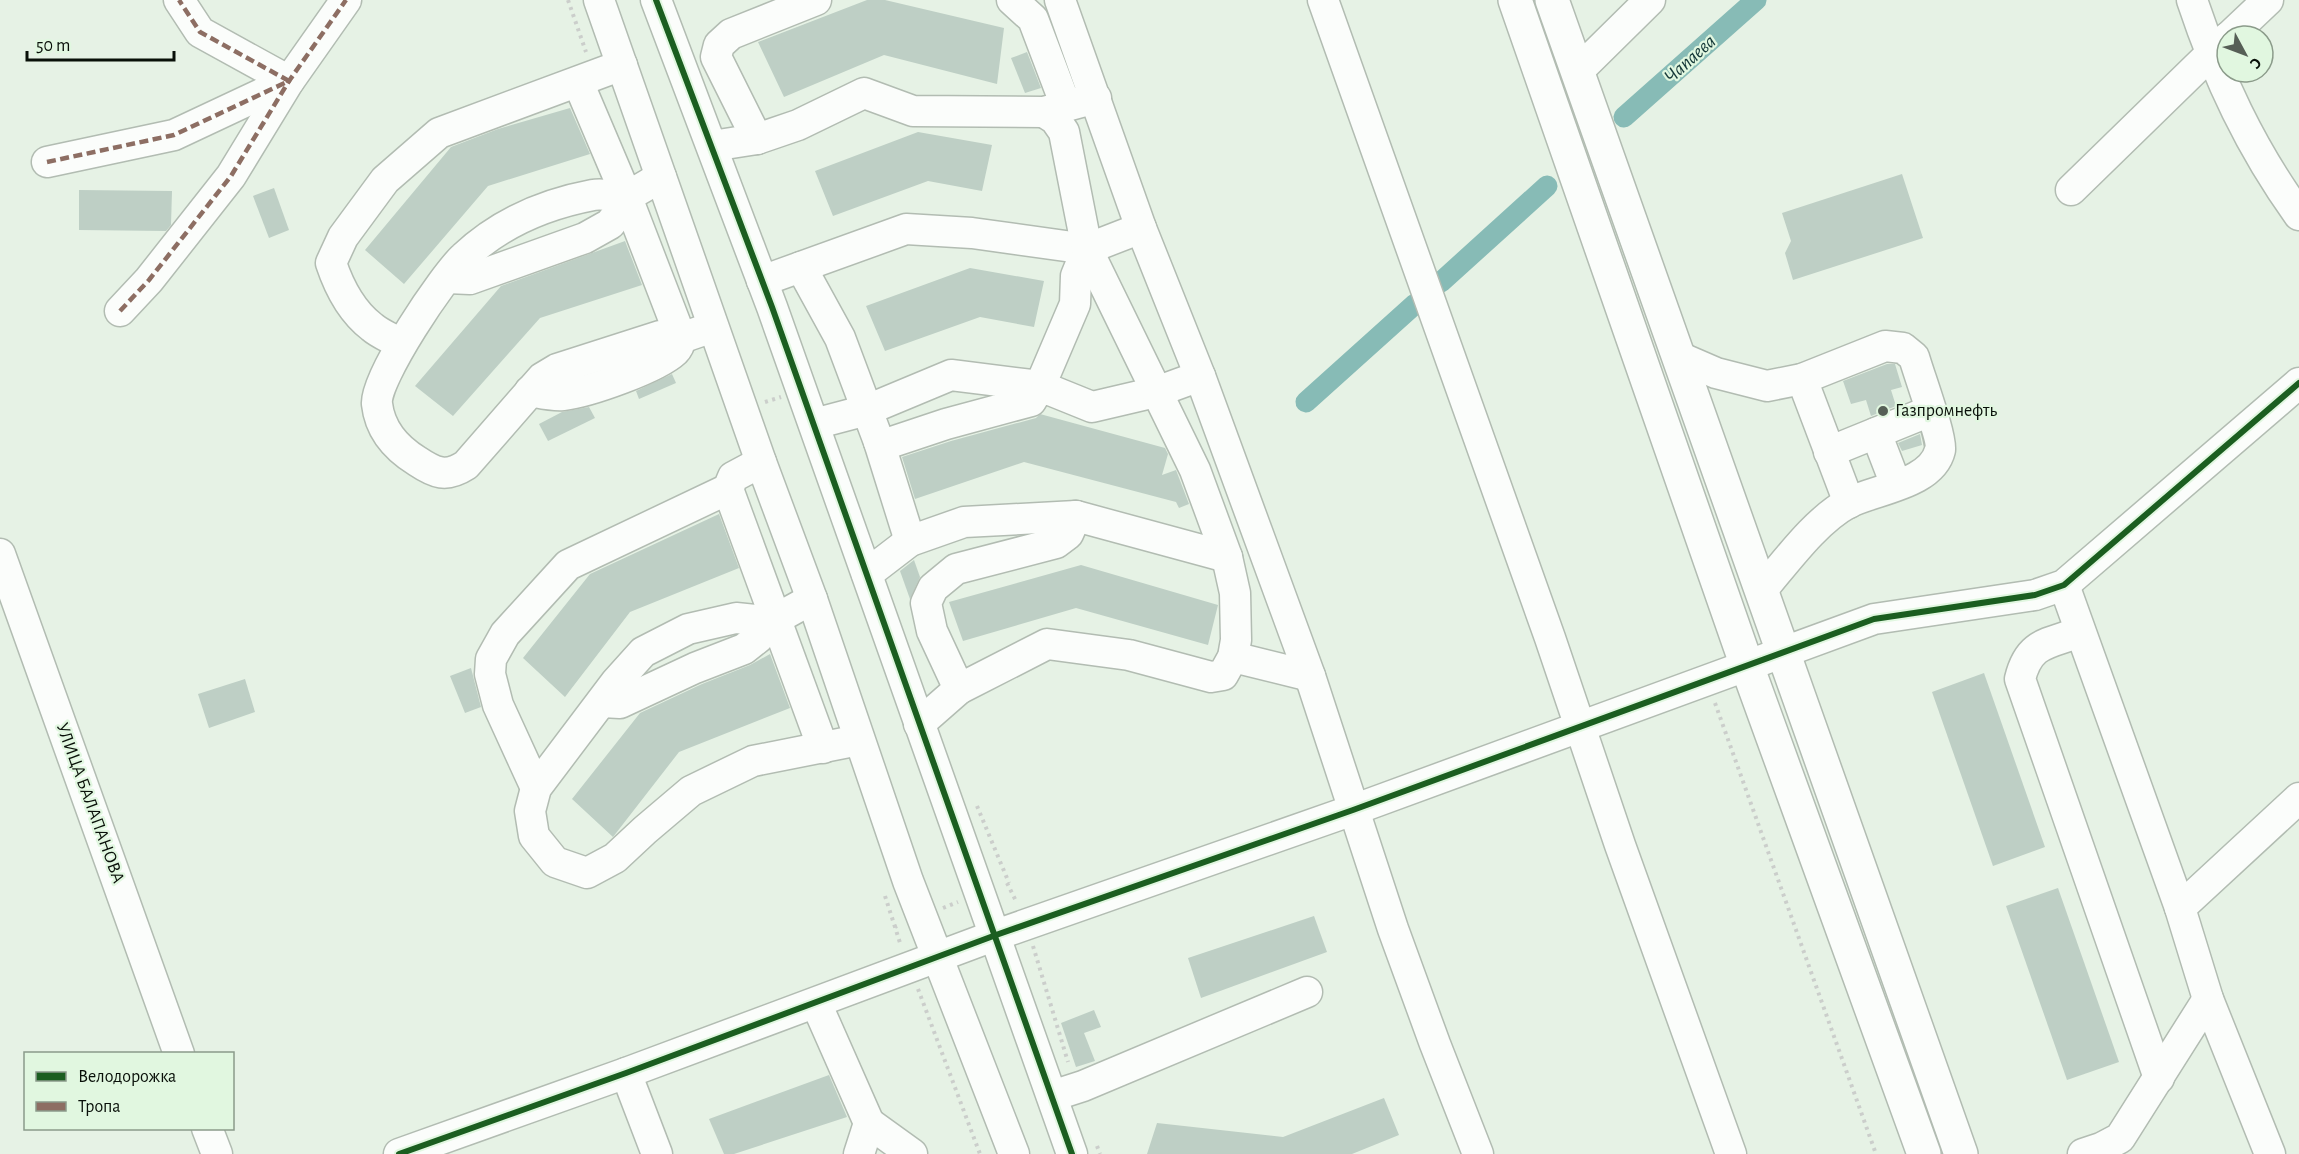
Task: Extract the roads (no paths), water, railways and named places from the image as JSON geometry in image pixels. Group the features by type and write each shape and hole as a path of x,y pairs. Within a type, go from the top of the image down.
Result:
{"main road":[{"path":"1515,0 1747,666 1924,1154"},
{"path":"1552,0 1961,1154"}],"street":[{"path":"179,0 200,32 289,81"},
{"path":"120,311 149,280 231,176 289,81 346,0"},
{"path":"599,0 922,916 1014,1154"},
{"path":"656,0 814,424 1012,982 1063,1092 1084,1148"},
{"path":"757,139 716,57 719,45 731,34 816,0"},
{"path":"919,724 958,689 1047,644 1129,655 1211,677 1223,675 1233,657 1236,640 1235,593 1227,557 1194,470 1087,249 1064,132 1055,119 1055,109 1033,19 1012,0"},
{"path":"1060,0 1141,228 1200,376 1310,676 1353,810 1431,1034 1478,1154"},
{"path":"1323,0 1582,726 1620,845 1731,1154"},
{"path":"2192,0 2215,33"},
{"path":"2242,24 2268,0"},
{"path":"1577,72 1647,1"},
{"path":"2071,190 2215,50"},
{"path":"401,344 371,327 351,304 339,286 331,263 343,237 385,180 439,133 622,65"},
{"path":"46,162 174,135 289,81"},
{"path":"578,82 626,195 681,338"},
{"path":"2231,84 2238,116 2276,182 2299,214"},
{"path":"711,146 757,139 798,125 864,93 913,111 1055,109 1096,99"},
{"path":"661,177 626,195 594,194 533,212 494,232 462,258 401,344 385,375 376,402 384,429 399,450 433,472 454,473 466,465 542,378 557,369 660,336 681,338 713,327"},
{"path":"447,278 470,279 585,238 609,224 620,211 626,195"},
{"path":"762,281 906,229 972,232 1087,249 1141,228"},
{"path":"879,442 886,444 946,424 1031,401 1040,386 1075,304 1076,276 1087,249"},
{"path":"801,267 840,338 879,442 910,541"},
{"path":"1678,357 1716,373 1767,386 1802,379 1885,346 1903,348 1914,357 1941,447 1936,462 1923,474 1849,503 1826,518 1761,591"},
{"path":"814,424 867,410 951,375 1040,386 1092,407 1156,392 1200,376"},
{"path":"1802,379 1849,503"},
{"path":"399,1154 454,1145 626,1073 996,935 1353,810 1874,620 2035,595 2064,585 2299,383"},
{"path":"1829,452 1930,411"},
{"path":"1876,433 1896,485"},
{"path":"761,462 733,477 728,489 771,620 823,748"},
{"path":"536,788 498,705 490,674 491,659 505,634 568,566 728,489"},
{"path":"867,574 910,541 964,522 1076,516 1227,557"},
{"path":"958,689 932,631 927,613 926,603 933,588 956,569 1056,543 1068,534 1076,516"},
{"name":"УЛИЦА БАЛАПАНОВА","path":"0,554 179,1052"},
{"path":"2064,585 2180,908 2208,999 2270,1154"},
{"path":"602,702 620,703 695,668 744,649 758,638 771,620 812,599"},
{"path":"771,620 736,618 687,629 643,652 536,788 530,811 534,836 555,862 587,873 615,858 691,791 753,761 859,740"},
{"path":"2080,632 2036,648 2024,662 2020,679 2159,1078"},
{"path":"1233,657 1310,676"},
{"path":"2180,908 2299,798"},
{"path":"1063,1092 1307,992"},
{"path":"2083,1154 2102,1148 2121,1138 2208,999"},
{"path":"816,1003 869,1123 912,1154"},
{"path":"626,1073 657,1154"},
{"path":"859,1154 869,1123"},
{"path":"208,1130 217,1154"}],"waterway":[{"name":"Чапаева","path":"1624,117 1756,0"},
{"name":"Чапаева","path":"1441,282 1547,186"},
{"name":"Чапаева","path":"1306,402 1415,304"}],"place":[{"name":"Газпромнефть","path":"1883,411"}]}
